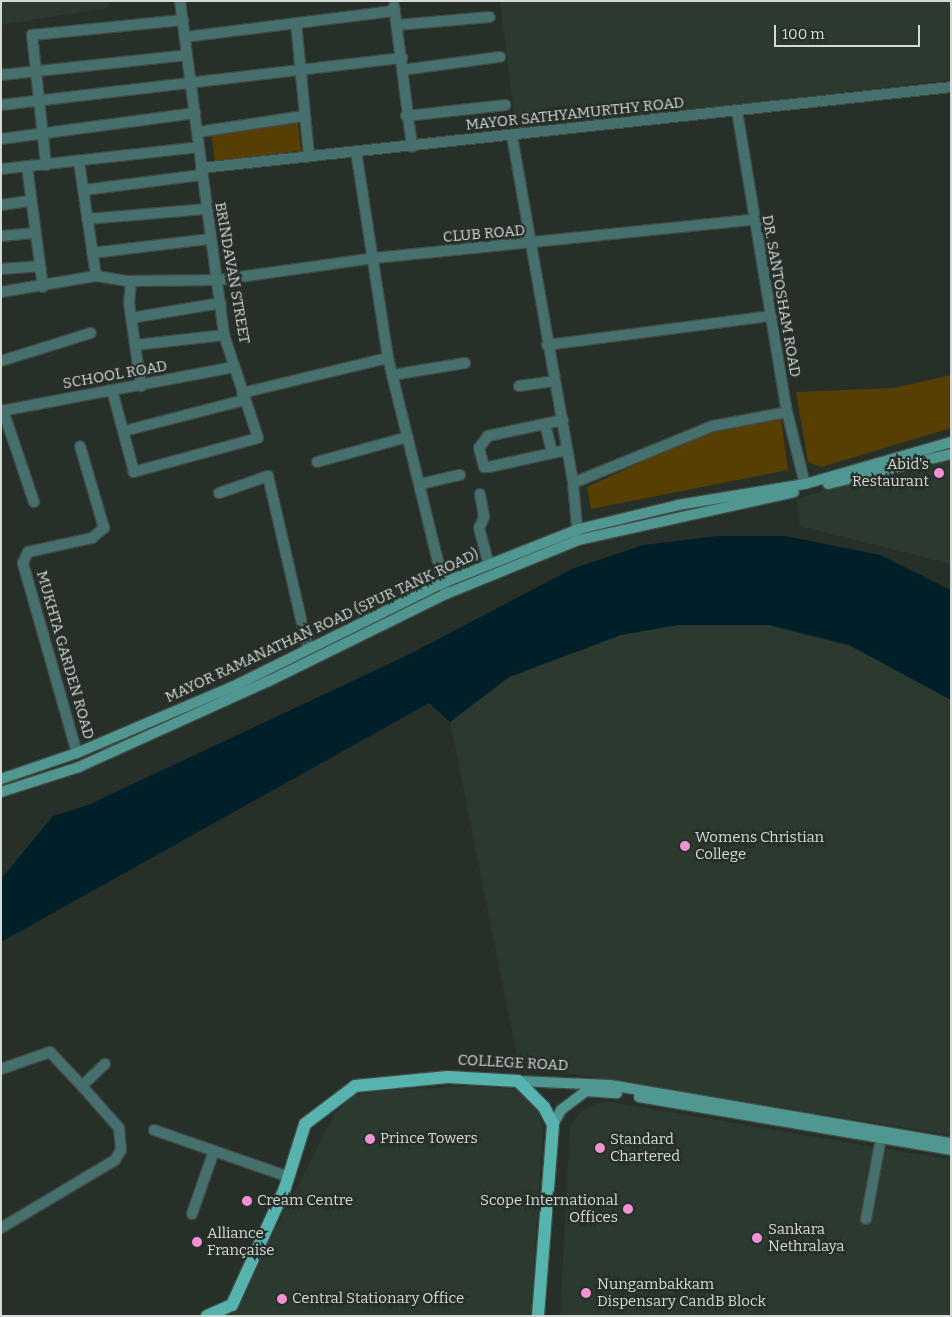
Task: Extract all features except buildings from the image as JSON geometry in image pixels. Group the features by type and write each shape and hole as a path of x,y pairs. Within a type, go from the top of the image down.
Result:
{"main road":[{"name":"MAYOR RAMANATHAN ROAD (SPUR TANK ROAD)","path":"1,780 77,753 308,649 440,584 579,529 678,505 805,484 951,442"},
{"name":"MAYOR RAMANATHAN ROAD (SPUR TANK ROAD)","path":"1,792 79,767 269,681 446,594 578,540 951,454"},
{"name":"COLLEGE ROAD","path":"207,1316 232,1305 289,1177 305,1124 354,1086 448,1077 610,1085 951,1143"},
{"path":"518,1081 544,1107 552,1125"},
{"path":"538,1316 552,1125 561,1110 586,1091 609,1092 951,1150"}],"street":[{"name":"BRINDAVAN STREET","path":"124,431 134,472 258,438 224,335 218,280 205,209 198,132 180,1"},
{"path":"185,37 394,8 402,58 406,116 412,147"},
{"path":"397,25 490,18"},
{"path":"46,165 32,35 183,20"},
{"path":"296,23 299,71 310,156"},
{"path":"1,75 187,55"},
{"path":"1,105 402,58"},
{"path":"402,70 500,58"},
{"name":"MAYOR SATHYAMURTHY ROAD","path":"84,190 310,156 412,147 951,87"},
{"path":"406,116 505,106"},
{"name":"DR. SANTOSHAM ROAD","path":"737,111 752,220 787,412 805,484"},
{"path":"1,139 195,113"},
{"path":"198,132 304,116"},
{"path":"512,136 547,345 573,482 579,529 578,540"},
{"path":"1,169 79,162 199,147"},
{"path":"356,151 375,258 388,358 420,484 440,584 446,594"},
{"path":"1,292 43,288 96,276 79,162"},
{"path":"27,166 34,233 43,288"},
{"path":"1,205 31,202"},
{"path":"87,219 205,209"},
{"name":"CLUB ROAD","path":"96,276 132,281 218,280 375,258 530,245 752,220"},
{"path":"1,236 34,233"},
{"path":"92,253 210,239"},
{"path":"1,269 40,266"},
{"path":"132,281 131,318 141,386"},
{"path":"131,318 220,303"},
{"path":"547,345 770,316"},
{"path":"1,361 91,333"},
{"path":"135,345 224,335"},
{"path":"112,390 124,431 388,358"},
{"path":"392,376 465,363"},
{"name":"SCHOOL ROAD","path":"2,410 141,386 234,367"},
{"path":"519,386 554,381"},
{"path":"2,410 34,502"},
{"path":"573,482 713,426 787,412"},
{"path":"562,420 488,436 479,448 484,467 496,467 567,450"},
{"path":"545,424 552,453"},
{"path":"317,462 408,437"},
{"name":"MUKHTA GARDEN ROAD","path":"77,753 23,563 28,552 92,538 104,528 80,446"},
{"path":"420,484 460,475"},
{"path":"219,493 268,476 308,649"},
{"path":"480,494 484,517 478,528 489,565"},
{"path":"1,1069 50,1052 119,1128 121,1150 115,1160 1,1228"},
{"path":"82,1086 105,1064"},
{"path":"154,1130 289,1177"},
{"path":"866,1219 881,1138"},
{"path":"192,1214 214,1151"}],"shaded area":[{"path":"1,1 113,1 106,8 1,25"},
{"path":"500,1 951,1 951,80 516,130"},
{"path":"297,117 301,151 215,161 211,128"},
{"path":"951,375 951,428 821,467 808,462 796,392 894,388"},
{"path":"781,418 788,470 591,509 587,487 719,426"},
{"path":"951,453 951,564 800,526 796,499"},
{"name":"Womens Christian College","path":"677,625 769,625 849,645 951,700 951,1135 519,1065 450,722 509,677 621,635"},
{"path":"471,1086 522,1090 536,1104 543,1128 531,1316 231,1316 334,1115 352,1096 371,1091"},
{"name":"Sankara Nethralaya","path":"605,1101 951,1160 951,1316 560,1316 570,1126 581,1111"}],"water":[{"path":"718,536 785,536 880,555 951,590 951,700 849,645 769,625 677,625 621,635 509,677 450,722 429,703 1,942 1,879 53,816 88,805 408,655 572,569 644,545"}],"place":[{"name":"Abid's Restaurant","path":"939,473"},
{"name":"Womens Christian College","path":"685,846"},
{"name":"Prince Towers","path":"370,1139"},
{"name":"Standard Chartered","path":"600,1148"},
{"name":"Cream Centre","path":"247,1201"},
{"name":"Scope International Offices","path":"628,1209"},
{"name":"Sankara Nethralaya","path":"757,1238"},
{"name":"Alliance Française","path":"197,1242"},
{"name":"Nungambakkam Dispensary CandB Block","path":"586,1293"},
{"name":"Central Stationary Office","path":"282,1299"}]}
